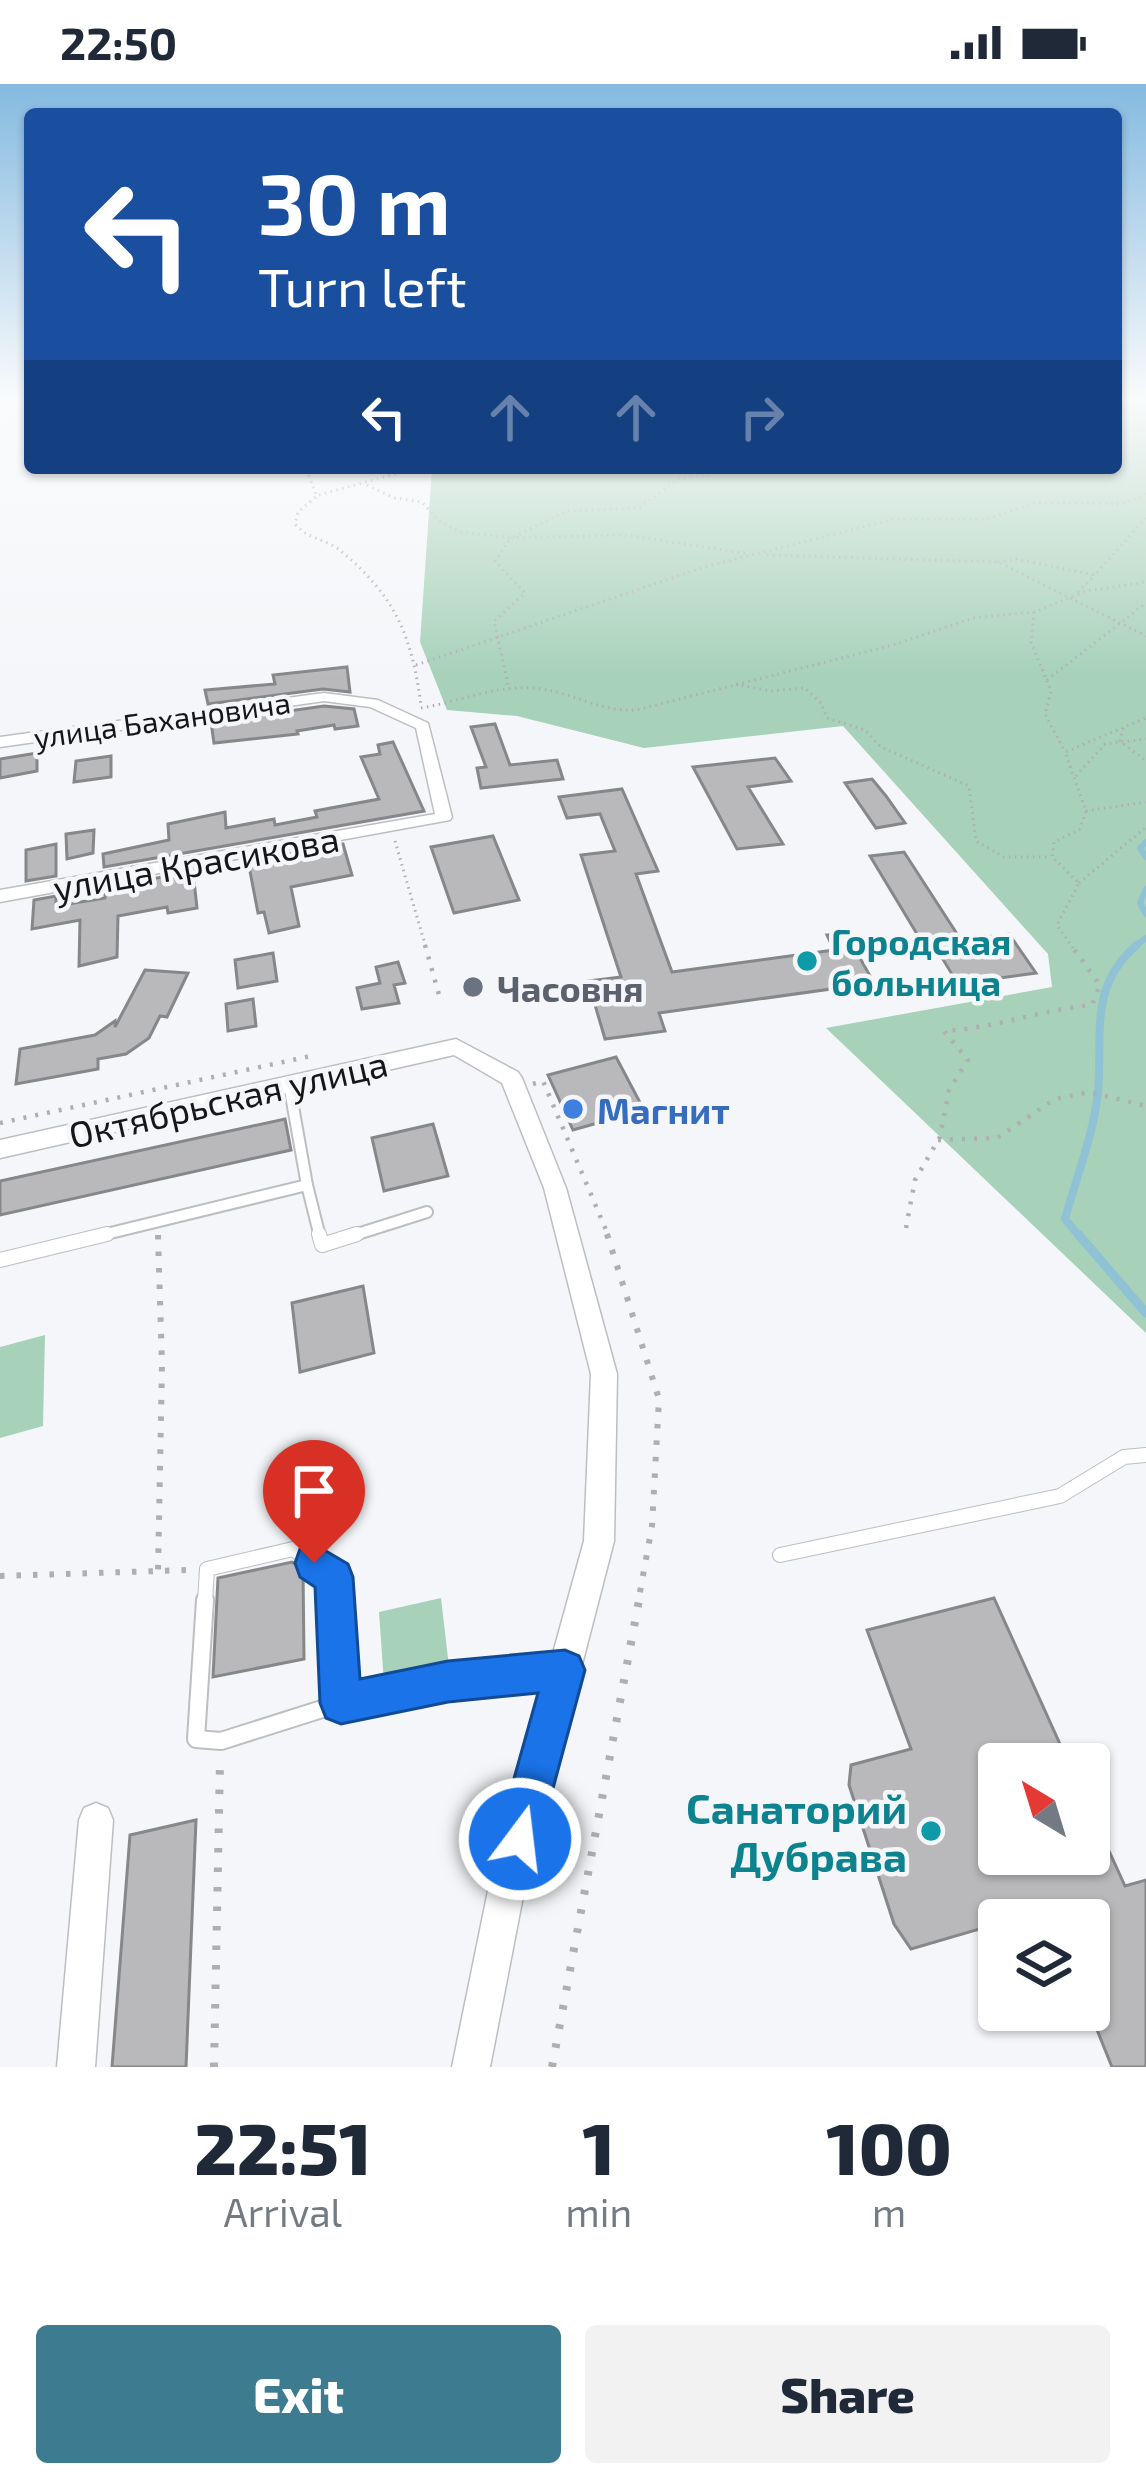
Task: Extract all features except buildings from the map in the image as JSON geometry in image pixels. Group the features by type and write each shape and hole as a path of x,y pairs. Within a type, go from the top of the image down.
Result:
{"street":[{"name":"улица Бахановича","path":"0,742 324,697 373,703 423,726 444,817 391,829"},
{"name":"улица Красикова","path":"0,896 391,829"},
{"name":"Октябрьская улица","path":"0,1149 456,1047 511,1078 555,1188 604,1374 599,1540 565,1670"},
{"path":"471,2067 508,1881 565,1670"},
{"path":"76,2067 95,1820"}],"lane":[{"path":"290,1084 322,1245 427,1212"},
{"path":"0,1260 307,1185"},
{"path":"780,1555 1060,1496 1124,1456 1146,1455"},
{"path":"341,1703 334,1577 293,1549 207,1569 196,1739 221,1741 341,1703 448,1682 565,1670"}],"path":[{"path":"315,492 317,496"},
{"path":"336,492 317,496 298,512 296,524 302,533 328,541 345,554 400,616 416,664 421,708 508,689 559,692 597,710 615,712 893,645 973,618 1034,612 1109,585 1146,582"},
{"path":"382,492 422,502 436,524 482,538 626,535 755,555 1016,559 1095,575"},
{"path":"508,689 494,621 524,592 495,561 511,538 566,511 639,508 660,492"},
{"path":"416,664 704,567 894,519 988,519 1035,502 1122,504 1146,494"},
{"path":"1072,598 1146,518"},
{"path":"998,562 1146,636"},
{"path":"1047,680 1146,602"},
{"path":"1034,612 1031,642 1051,691 1045,714 1065,752 1086,811 1080,829 1054,842 1052,856"},
{"path":"731,683 770,691 805,688 821,703 826,718 865,730 899,756 969,786 976,841 1004,857 1052,856 1079,883"},
{"path":"1065,752 1146,718"},
{"path":"1120,741 1123,728"},
{"path":"1074,778 1105,744 1146,739"},
{"path":"1120,741 1146,761"},
{"path":"1086,811 1146,802"},
{"path":"906,1228 915,1180 938,1140 949,1090 968,1060 944,1031 992,1028 1037,1010 1092,1005 1100,986 1074,958 1072,944 1057,925 1079,883 1146,827"},
{"path":"391,829 441,1002"},
{"path":"0,1123 311,1056 315,1078"},
{"path":"938,1140 998,1138 1055,1099 1089,1092 1146,1106"},
{"path":"157,1222 162,1365 158,1571"},
{"path":"0,1576 207,1569"},
{"path":"214,2067 221,1741"}],"green space":[{"path":"430,492 1146,492 1146,1333 826,1028 1052,987 1048,954 843,726 644,748 517,716 447,710 420,642"},
{"path":"45,1335 43,1426 0,1438 0,1347"},
{"path":"441,1598 449,1667 384,1683 379,1612"}],"waterway":[{"path":"1146,842 1140,848 1146,857"},
{"path":"1146,889 1140,903 1146,914"},
{"path":"1133,948 1146,938"},
{"path":"1080,1237 1065,1219 1096,1108 1104,994 1121,961 1137,945"},
{"path":"1078,1234 1146,1313"}],"place":[{"name":"Городская больница","path":"807,961"},
{"name":"Часовня","path":"473,987"},
{"name":"Магнит","path":"573,1109"},
{"name":"Санаторий Дубрава","path":"931,1831"}],"route":[{"path":"314,1563 334,1577 341,1703 448,1682 565,1670 520,1839"}]}
